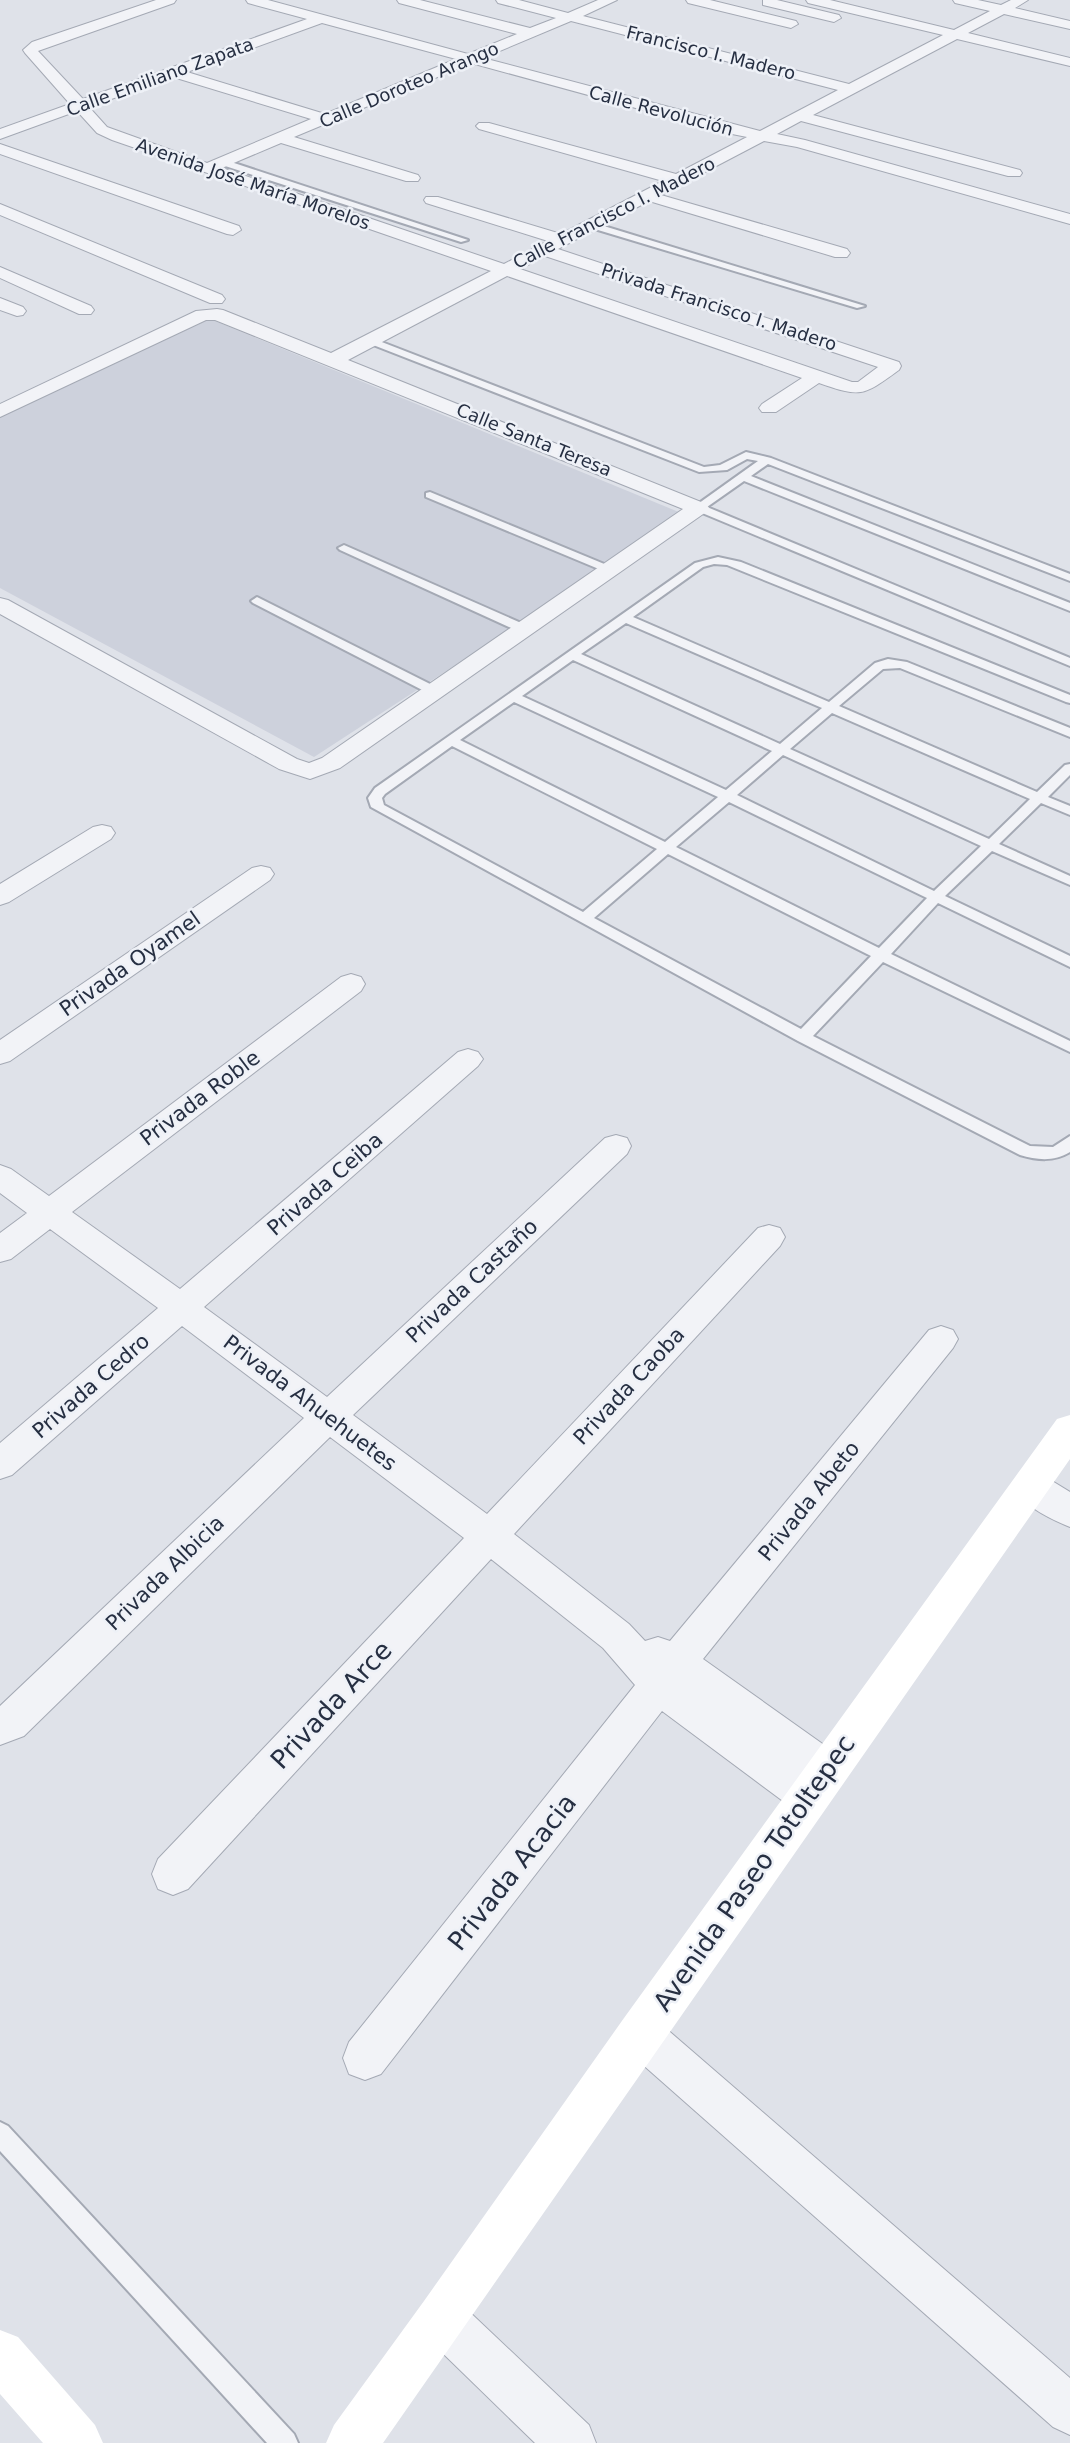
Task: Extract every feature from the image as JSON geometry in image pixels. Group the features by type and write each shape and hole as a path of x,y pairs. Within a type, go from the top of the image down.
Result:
{"main road":[{"name":"Avenida Paseo Totoltepec","path":"352,2443 1070,1430"},
{"path":"0,2355 77,2443"}],"street":[{"name":"Avenida José María Morelos","path":"169,0 37,45 30,50 108,134 215,165 506,270 816,377 858,389 892,366"},
{"name":"Calle Revolución","path":"253,0 732,130 799,143 1070,219"},
{"path":"404,0 538,31 568,34"},
{"name":"Francisco I. Madero","path":"503,0 852,89"},
{"name":"Calle Doroteo Arango","path":"215,165 610,0"},
{"path":"693,0 794,25"},
{"path":"813,0 1070,62"},
{"path":"944,0 1070,25"},
{"path":"960,0 1000,11"},
{"name":"Calle Francisco I. Madero","path":"335,359 1021,0"},
{"path":"768,2 939,43"},
{"name":"Calle Emiliano Zapata","path":"0,134 320,19"},
{"path":"173,72 326,119"},
{"path":"799,116 1014,173"},
{"path":"484,126 679,180"},
{"path":"280,138 412,178"},
{"path":"0,149 233,230"},
{"path":"683,159 706,166"},
{"path":"648,196 840,253"},
{"path":"432,200 562,240"},
{"path":"0,209 216,299"},
{"name":"Privada Francisco I. Madero","path":"544,250 889,363 892,366"},
{"path":"0,272 85,310"},
{"path":"462,275 483,282"},
{"name":"Calle Santa Teresa","path":"0,411 202,315 217,314 335,359 699,508"},
{"path":"769,408 816,377"},
{"path":"0,605 288,764 310,771 331,763 699,508"},
{"path":"0,896 102,833"},
{"name":"Privada Oyamel","path":"0,1054 261,874"},
{"name":"Privada Roble","path":"0,1250 351,984"},
{"name":"Privada Ceiba","path":"182,1308 468,1059"},
{"name":"Privada Castaño","path":"329,1416 616,1146"},
{"name":"Privada Ahuehuetes","path":"0,1177 329,1416 489,1536 616,1636 818,1783"},
{"name":"Privada Caoba","path":"489,1536 769,1237"},
{"name":"Privada Cedro","path":"0,1464 182,1308"},
{"name":"Privada Abeto","path":"668,1674 941,1339"},
{"name":"Privada Albicia","path":"0,1727 10,1723 329,1416"},
{"path":"1031,1486 1070,1511"},
{"name":"Privada Arce","path":"173,1874 489,1536"},
{"name":"Privada Acacia","path":"365,2058 668,1674"},
{"path":"640,2034 1070,2410"},
{"path":"442,2319 571,2443"}],"lane":[{"path":"215,165 464,240"},
{"path":"591,225 860,306"},
{"path":"371,341 703,470 723,468 746,455 767,460 1070,578"},
{"path":"699,508 767,460"},
{"path":"743,477 1070,607"},
{"path":"430,495 610,570"},
{"name":"Calle Santa Teresa","path":"699,508 1070,662"},
{"path":"344,548 524,628"},
{"path":"1070,699 721,560 711,560 699,565 380,791 375,798 378,807 803,1037 1026,1151 1054,1154 1066,1148 1070,1142"},
{"path":"257,601 434,691"},
{"path":"625,618 1070,812"},
{"path":"573,655 1070,881"},
{"path":"585,918 879,666 888,663 903,664 1070,733"},
{"path":"514,697 728,796 1070,962"},
{"path":"452,741 668,847 880,956 1070,1047"},
{"path":"803,1037 936,897 1070,768"},
{"path":"0,2134 285,2443"}],"shaded area":[{"path":"210,319 686,515 314,757 0,588 0,416"}]}
